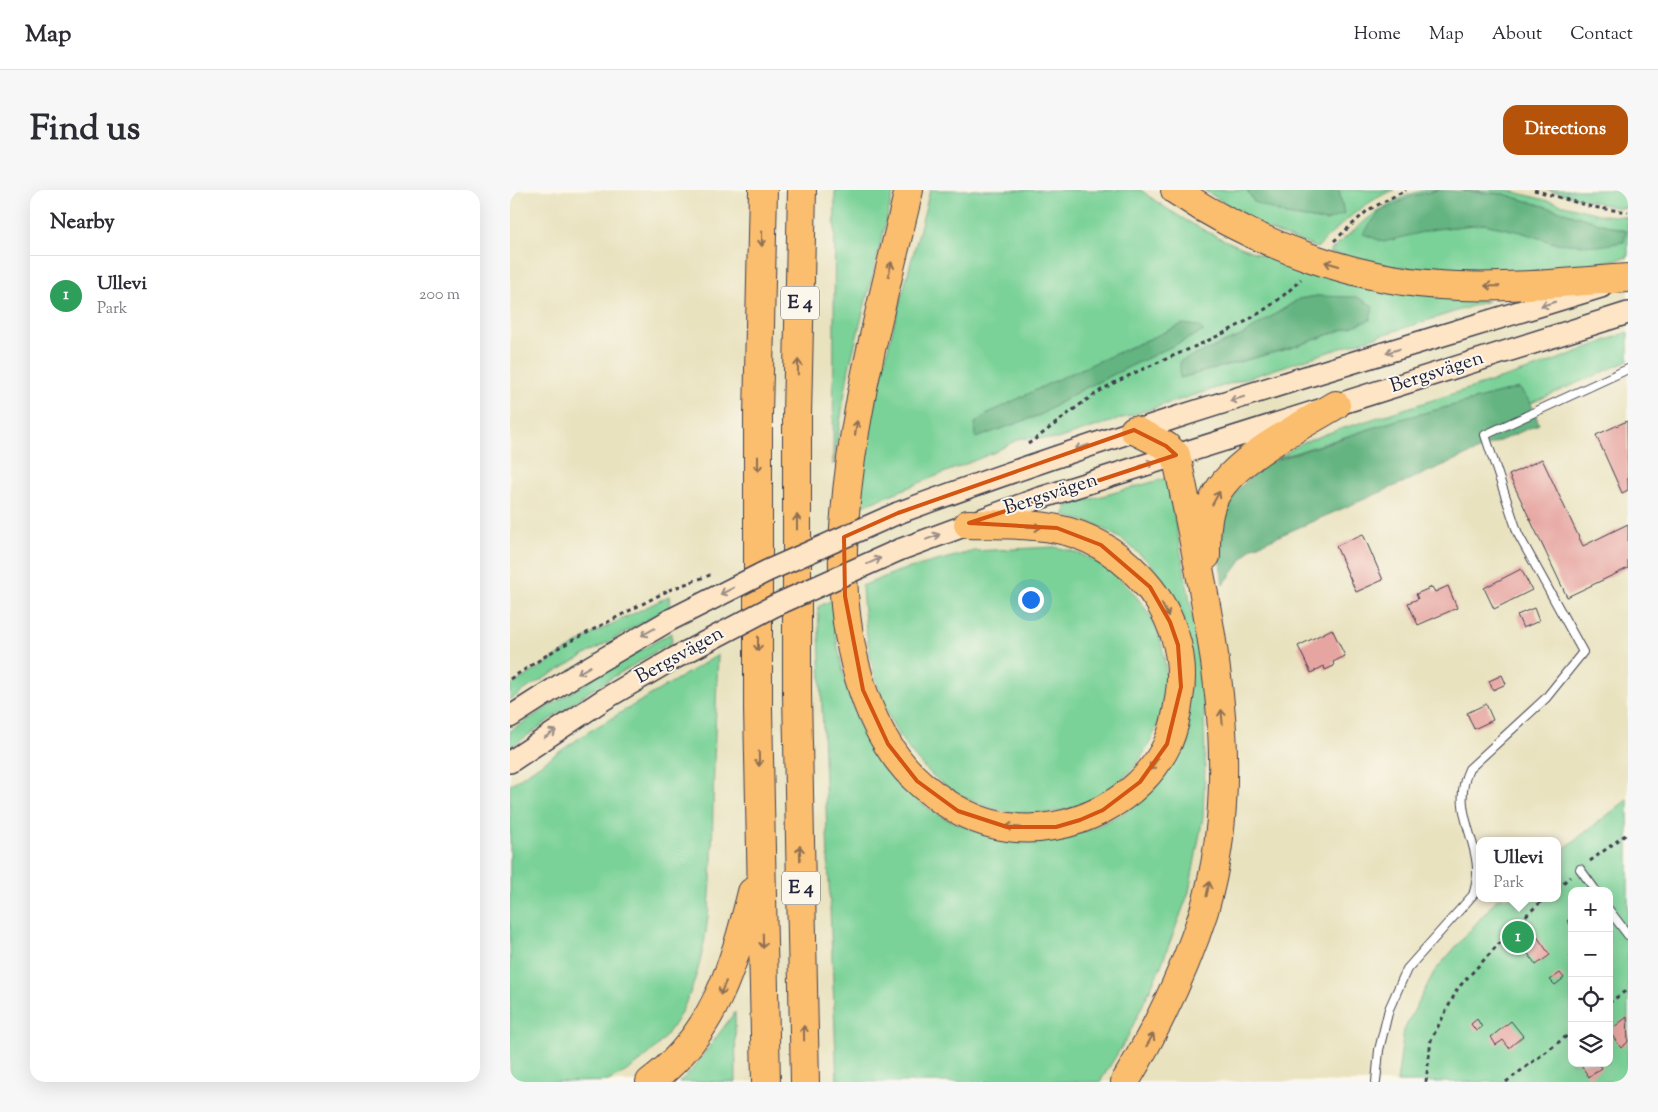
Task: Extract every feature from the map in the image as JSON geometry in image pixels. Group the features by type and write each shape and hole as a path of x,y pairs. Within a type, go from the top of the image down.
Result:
{"highway":[{"name":"E 4","path":"762,190 758,416 758,710 766,1082"},
{"name":"E 4","path":"802,190 797,416 797,694 805,1082"},
{"path":"908,190 867,368 849,476 843,551 845,596 854,660 875,721 888,744 917,781 937,798 958,811 1007,827 1056,827 1080,820 1103,810 1140,782 1155,764 1167,744 1176,721 1181,687 1178,645 1164,606 1150,587 1118,557 1100,544 1057,528 968,524"},
{"path":"1175,190 1233,225 1276,244 1327,263 1366,273 1456,286 1503,286 1628,279"},
{"path":"1208,615 1206,527 1212,501 1227,480 1253,455 1336,405"},
{"path":"1125,1082 1154,1034 1183,968 1204,910 1223,808 1225,766 1220,696 1208,615 1176,455 1161,442 1134,430"},
{"path":"650,1082 687,1048 712,1013 741,937 761,857"}],"main road":[{"name":"Bergsvägen","path":"510,717 574,676 670,620 767,571 898,513 1016,469 1134,430 1628,279"},
{"name":"Bergsvägen","path":"510,762 595,705 673,659 776,605 899,550 1037,498 1628,313"}],"lane":[{"path":"1476,859 1461,802 1462,784 1469,769 1546,698 1583,652 1518,534 1485,435 1628,369"},
{"path":"1580,869 1593,887"},
{"path":"1376,1082 1379,1050 1389,1009 1407,969 1473,895 1476,887"},
{"path":"1613,915 1628,935"}],"path":[{"path":"1328,247 1368,210 1406,190"},
{"path":"1534,190 1592,206 1628,212"},
{"path":"1026,445 1111,385 1228,331 1265,309 1289,291 1302,277"},
{"path":"510,679 558,648 635,606 669,590"},
{"path":"1426,1082 1431,1040 1458,988 1520,921 1541,902"},
{"path":"1613,1000 1628,989"},
{"path":"1506,1082 1568,1035"}],"highlighted area":[{"path":"1134,430 1166,446 1176,455 969,523 1057,528 1101,545 1150,587 1170,622 1178,645 1181,687 1167,744 1140,782 1103,810 1080,820 1056,827 1007,827 958,811 917,781 888,744 863,690 845,596 844,537 898,513"}],"green space":[{"path":"835,190 894,190 849,368 833,465"},
{"path":"930,190 1141,190 1177,215 1218,237 1261,255 1306,270 1398,291 1488,301 1057,439 1020,438 995,452 858,508 863,467 878,387","holes":["1317,296 1370,320 1294,347 1181,378 1213,347 1241,336 1299,299","1203,331 1079,391 1040,415 976,437 989,413 1020,399"]},
{"path":"1204,190 1247,190 1254,202 1286,215 1326,221 1344,214 1339,190 1394,190 1362,208 1317,248 1267,229"},
{"path":"1247,190 1339,190 1344,214 1326,221 1286,215 1254,202"},
{"path":"1425,190 1439,190 1412,196 1435,229 1484,224 1521,232 1554,243 1625,231 1504,194 1462,190 1507,190 1602,215 1628,217 1628,257 1567,270 1491,277 1394,267 1329,252 1362,223 1385,207 1411,194"},
{"path":"1439,190 1504,194 1626,231 1624,242 1598,246 1554,243 1521,232 1484,224 1435,229 1384,242 1363,234 1380,211 1412,196"},
{"path":"1547,190 1628,190 1628,208 1618,208"},
{"path":"1317,296 1357,297 1373,306 1370,320 1294,347 1180,378 1180,361 1241,336 1299,299"},
{"path":"1183,324 1198,326 1204,331 1079,391 1040,415 976,438 975,423 989,413 1056,380"},
{"path":"1628,332 1628,361 1531,403 1519,388 1394,421 1276,459 1302,443 1334,431 1538,367"},
{"path":"1519,388 1531,403 1539,424 1251,548 1223,585 1218,548 1219,527 1228,499 1264,464 1394,421"},
{"path":"1167,478 1197,639 1204,703 1205,766 1203,817 1189,892 1161,966 1127,1038 1100,1082 837,1082 818,607 832,600 835,632 845,682 858,723 875,753 894,777 922,804 944,818 983,834 1017,842 1054,839 1089,830 1124,813 1148,792 1184,621 1167,587 1150,563 1123,540 1095,524 1065,516 1066,506"},
{"path":"1054,547 1094,560 1106,568 1127,586 1145,608 1156,628 1163,651 1166,675 1164,698 1151,741 1127,774 1097,797 1061,811 1022,813 983,805 946,786 914,756 901,738 881,697 875,676 866,631 862,586 899,571 974,551"},
{"path":"669,596 670,607 532,685 510,700 510,686 594,633"},
{"path":"671,633 672,642 590,691 510,748 510,731 603,672"},
{"path":"718,655 711,884 707,924 700,962 688,999 669,1031 643,1059 608,1081 510,1082 510,785 590,731"},
{"path":"1628,799 1628,1082 1397,1082 1404,1030 1434,972 1495,902 1561,902 1561,851"},
{"path":"735,1012 736,1082 679,1082 692,1070"}],"building":[{"path":"1627,421 1628,490 1622,493 1596,435"},
{"path":"1542,459 1583,546 1628,524 1628,568 1567,597 1509,475"},
{"path":"1363,534 1383,580 1356,592 1336,546"},
{"path":"1521,569 1532,590 1494,609 1484,588"},
{"path":"1448,586 1457,608 1418,625 1408,603 1418,599 1416,594 1432,587 1435,592"},
{"path":"1534,608 1539,621 1523,628 1517,615"},
{"path":"1332,629 1345,656 1333,662 1334,666 1325,670 1324,666 1311,673 1298,646"},
{"path":"1502,675 1506,684 1493,690 1489,681"},
{"path":"1486,704 1493,720 1474,729 1467,713"},
{"path":"1536,935 1550,955 1536,965 1522,945"},
{"path":"1560,973 1564,978 1555,985 1550,980"},
{"path":"1627,1017 1628,1042 1621,1048 1613,1037 1613,1028"},
{"path":"1477,1019 1482,1027 1476,1031 1471,1024"},
{"path":"1511,1021 1523,1036 1509,1048 1503,1040 1496,1045 1491,1037"},
{"path":"1582,1067 1601,1067 1602,1068 1589,1077"}],"place":[{"name":"Ullevi","path":"1518,937"}]}
